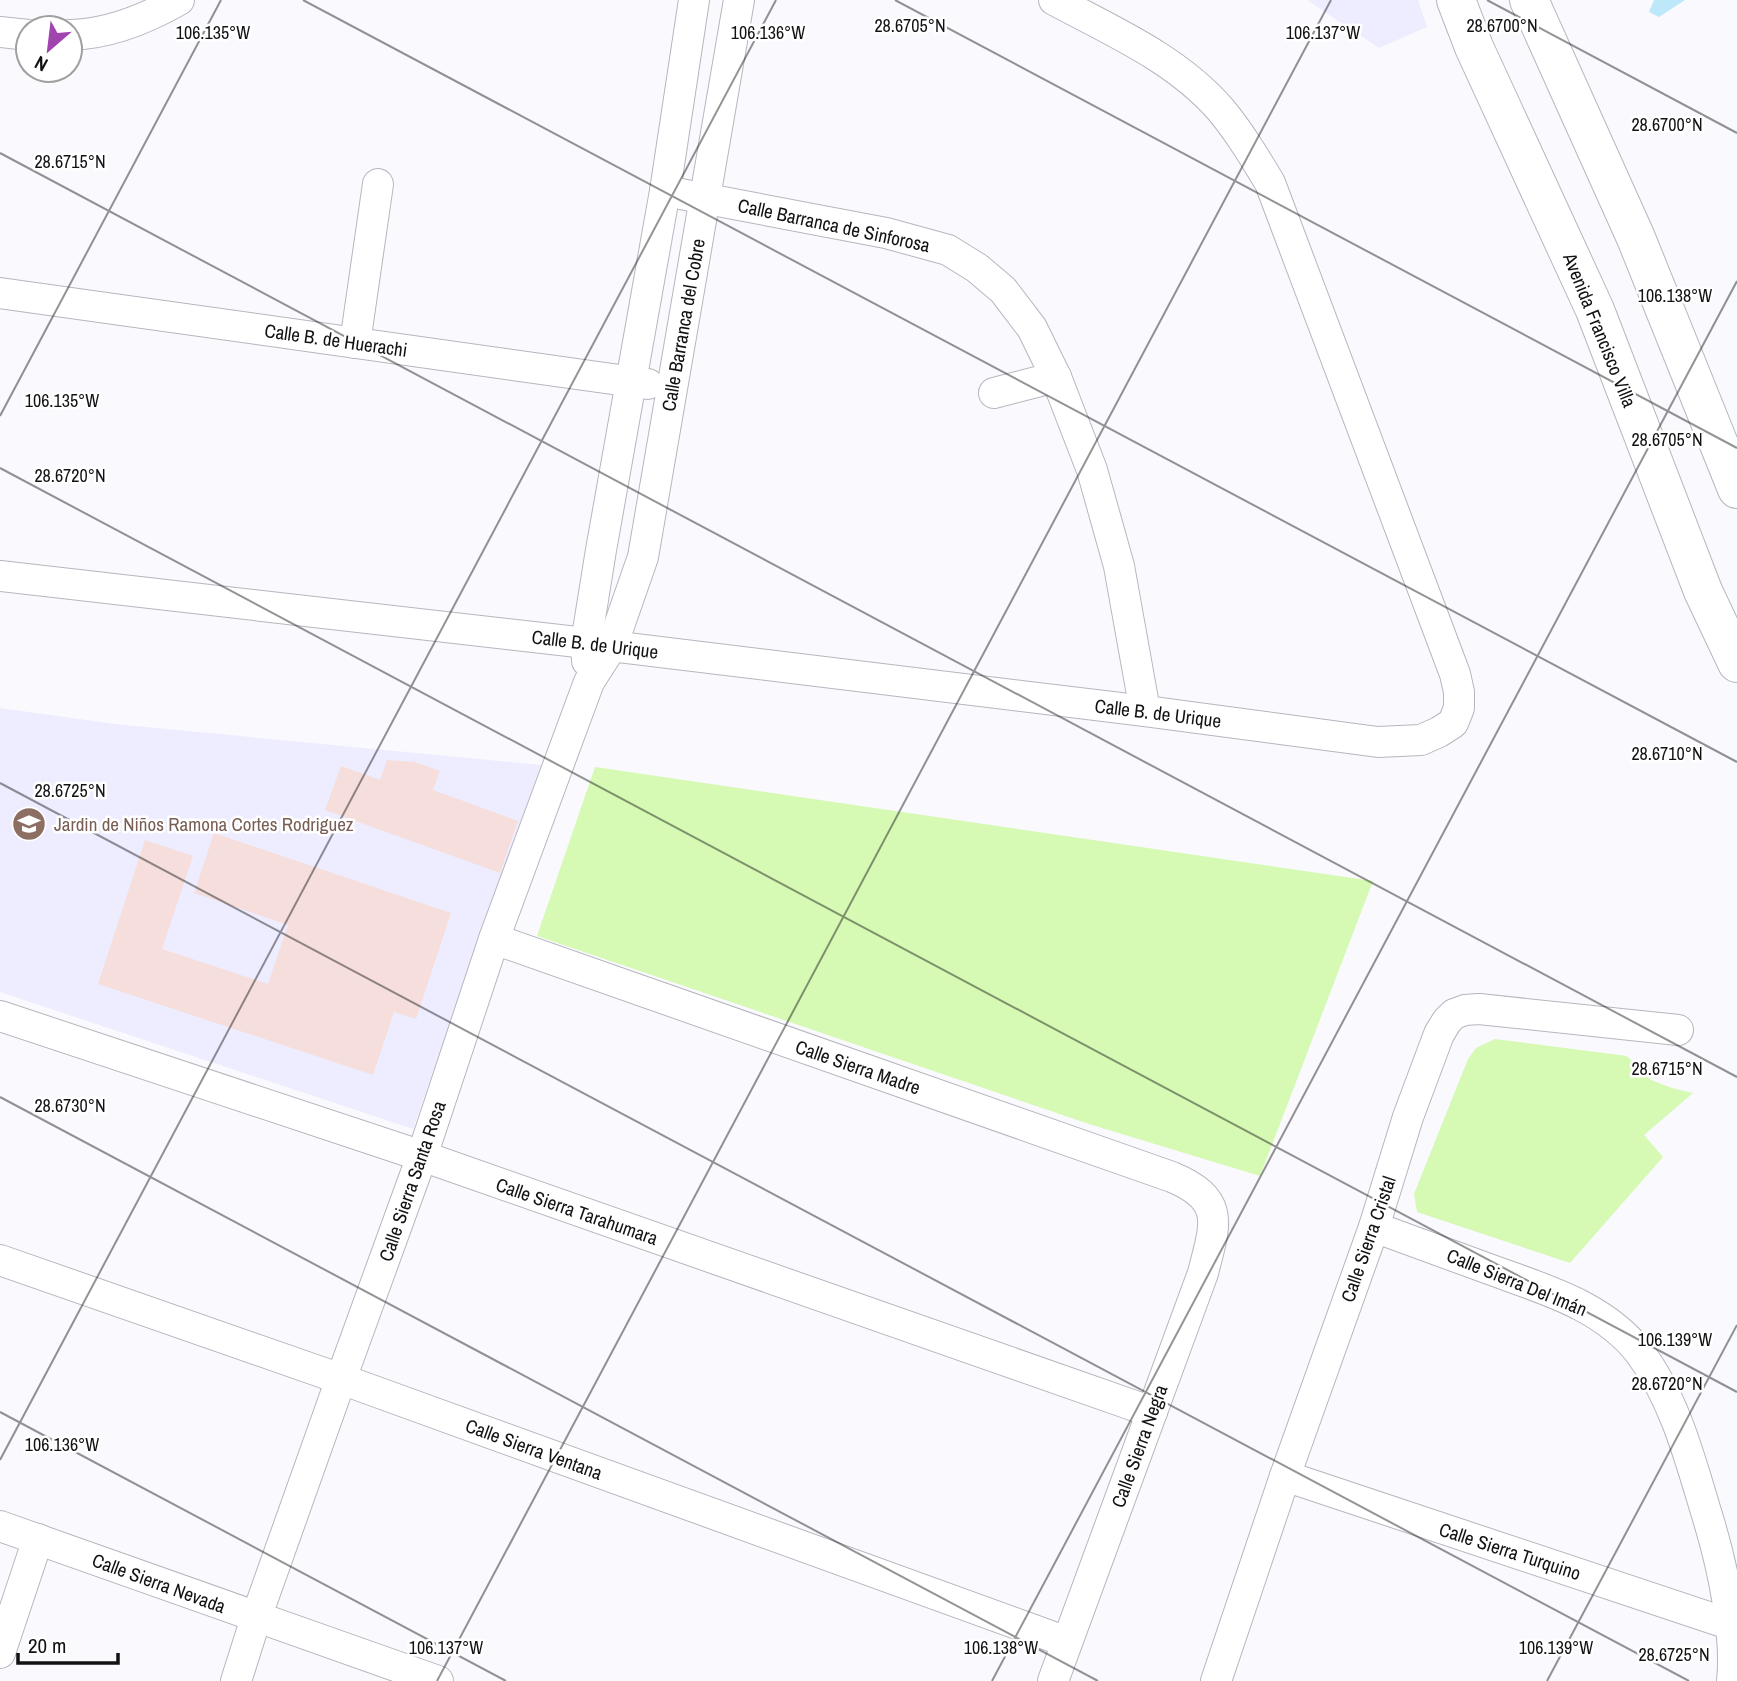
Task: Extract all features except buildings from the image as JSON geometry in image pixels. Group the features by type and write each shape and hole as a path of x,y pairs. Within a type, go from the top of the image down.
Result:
{"main road":[{"name":"Avenida Francisco Villa","path":"1456,0 1474,47 1595,310 1703,591 1737,663"},
{"path":"1529,0 1636,238 1737,489"}],"street":[{"path":"84,34 136,22 179,0"},
{"path":"599,644 601,550 665,191 694,0"},
{"name":"Calle Barranca del Cobre","path":"599,644 643,557 739,0"},
{"name":"Calle B. de Urique","path":"0,576 599,644 1145,711 1378,743 1421,740 1439,732 1453,723 1459,708 1455,674 1270,183 1243,138 1220,108 1188,79 1157,55 1054,0"},
{"path":"355,343 378,184"},
{"name":"Calle Barranca de Sinforosa","path":"665,191 886,233 948,250 977,268 1003,290 1032,328 1056,377 1092,470 1119,566 1145,711"},
{"name":"Calle B. de Huerachi","path":"0,293 672,387"},
{"path":"995,393 1056,377"},
{"name":"Calle Sierra Santa Rosa","path":"236,1681 256,1618 422,1156 494,939 589,682 599,644"},
{"name":"Calle Sierra Madre","path":"494,939 1172,1177 1199,1191 1212,1208"},
{"name":"Calle Sierra Cristal","path":"1216,1681 1285,1476 1374,1227 1408,1117 1439,1034 1447,1021 1454,1014 1479,1009 1678,1030"},
{"name":"Calle Sierra Tarahumara","path":"0,1016 422,1156 1152,1412"},
{"name":"Calle Sierra Negra","path":"1053,1681 1203,1273 1212,1238 1212,1208"},
{"name":"Calle Sierra Del Imán","path":"1374,1227 1550,1291 1587,1308 1616,1329 1639,1352 1659,1382 1678,1423 1721,1565 1734,1626 1736,1659 1732,1681"},
{"name":"Calle Sierra Ventana","path":"0,1260 341,1379 1067,1642"},
{"name":"Calle Sierra Turquino","path":"1285,1476 1734,1626"},
{"name":"Calle Sierra Nevada","path":"0,1526 438,1681"},
{"path":"0,1653 38,1539"}],"shaded area":[{"path":"1307,0 1418,0 1427,27 1379,48"},
{"path":"0,708 115,724 541,765 413,1129 0,992"}],"green space":[{"path":"595,767 1373,881 1260,1176 1089,1124 537,936"},
{"path":"1495,1039 1627,1056 1651,1080 1693,1093 1644,1135 1663,1157 1570,1263 1417,1212 1414,1194 1468,1059 1476,1048"}],"water":[{"path":"1654,0 1685,0 1659,17 1649,12"}],"place":[{"name":"Jardin de Niños Ramona Cortes Rodriguez","path":"29,824"}]}
